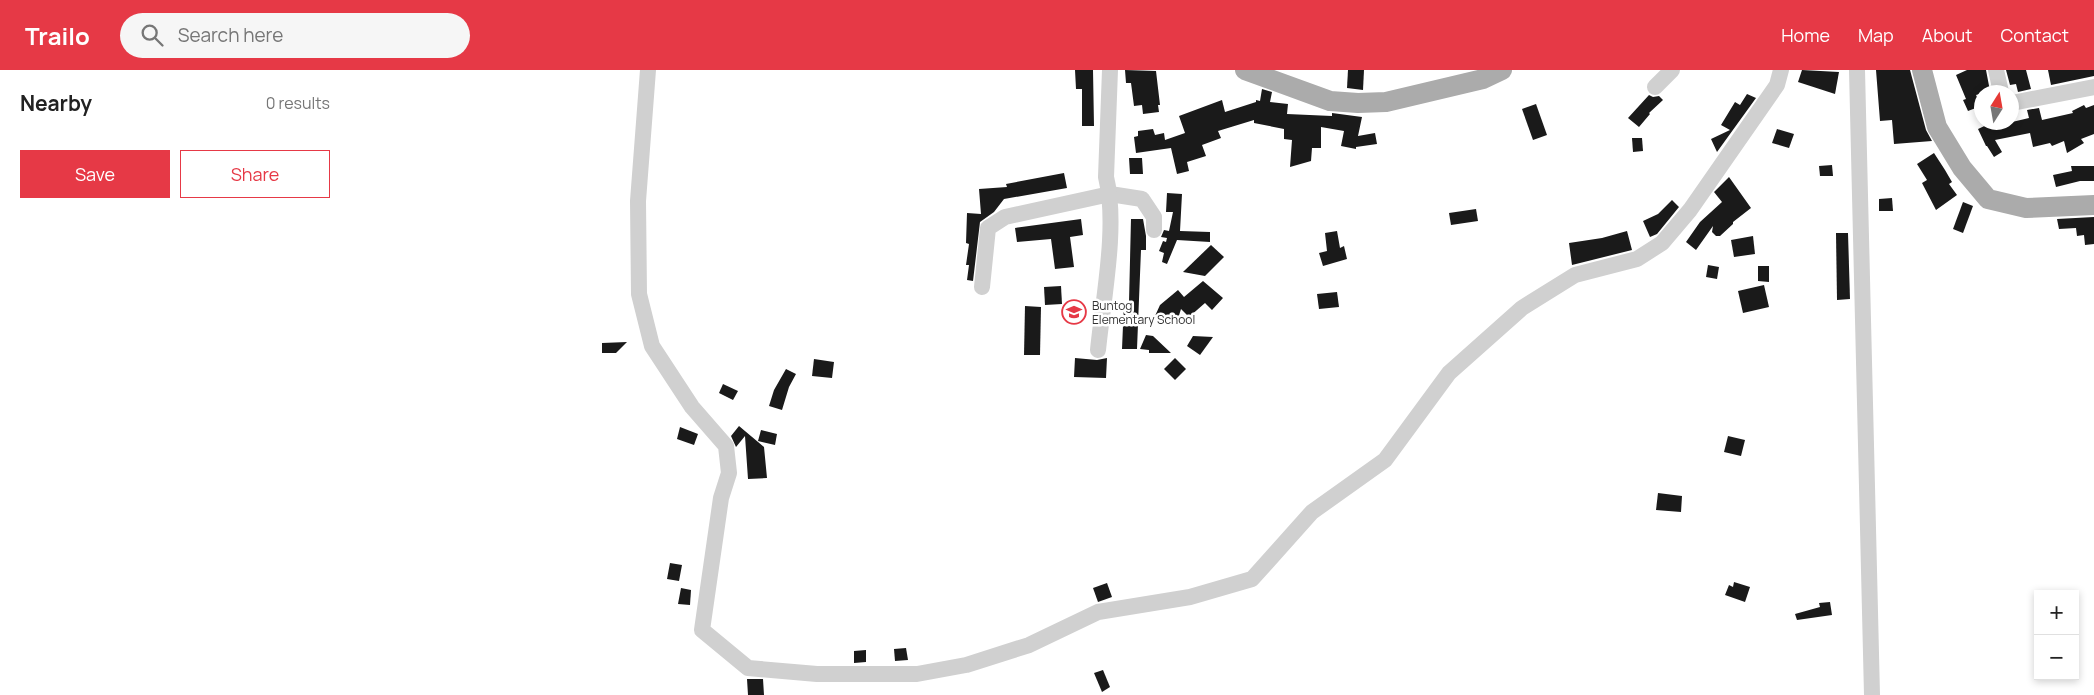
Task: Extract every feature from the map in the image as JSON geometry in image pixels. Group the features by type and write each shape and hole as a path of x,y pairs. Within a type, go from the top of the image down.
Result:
{"main road":[{"path":"1245,70 1330,101 1358,104 1386,102 1483,79 1502,70"},
{"path":"1922,70 1937,127 1962,168 1988,199 2026,208 2094,205"}],"street":[{"path":"648,70 638,201 639,294 652,346 692,406 726,446 729,473 721,498 702,630 748,668 817,674 918,674 966,665 1029,644 1098,612 1190,597 1252,579 1312,512 1386,460 1449,373 1522,308 1575,276 1637,259 1662,243 1690,210 1777,85 1780,70"},
{"path":"1098,350 1110,233 1110,194 1106,177 1110,70"},
{"path":"1655,87 1672,70"},
{"path":"1857,70 1872,695"},
{"path":"1996,70 1999,85"},
{"path":"2019,102 2094,87"},
{"path":"982,287 988,228 1005,217 1110,194 1142,199 1154,217 1154,230"}],"building":[{"path":"1075,70 1093,70 1094,126 1082,126 1082,89 1076,89"},
{"path":"1125,70 1156,71 1160,105 1158,105 1159,112 1143,114 1142,105 1134,106 1131,83 1126,83"},
{"path":"1348,70 1364,70 1363,90 1347,88"},
{"path":"1802,70 1839,72 1835,94 1798,82"},
{"path":"1876,70 1910,70 1926,130 1932,141 1894,144 1892,120 1880,121"},
{"path":"1967,70 1986,70 1989,85 1974,85 1974,109 1968,111 1963,100 1966,99 1956,75"},
{"path":"2006,70 2026,70 2031,89 2019,92 2019,85 2010,85"},
{"path":"2048,70 2094,70 2094,76 2051,85"},
{"path":"1262,89 1272,92 1270,102 1288,104 1287,114 1332,116 1332,113 1362,117 1358,136 1375,133 1377,144 1356,147 1356,149 1341,146 1344,131 1321,127 1321,148 1312,148 1311,161 1290,167 1292,140 1284,139 1284,129 1254,123 1254,120 1218,131 1221,138 1202,145 1206,156 1187,162 1189,171 1177,174 1171,148 1136,153 1134,137 1138,136 1138,131 1153,129 1155,135 1164,133 1165,140 1185,133 1179,116 1222,100 1225,112 1256,102 1256,100 1260,101"},
{"path":"1747,94 1756,98 1717,152 1711,139 1730,130 1721,125 1735,102 1740,105"},
{"path":"1649,95 1653,97 1659,96 1663,100 1649,113 1639,127 1628,118"},
{"path":"1536,104 1547,135 1533,140 1522,109"},
{"path":"2084,105 2086,108 2094,105 2094,134 2081,139 2084,143 2067,153 2064,141 2052,146 2050,143 2033,147 2030,133 1995,140 2002,152 1994,157 1978,130 2019,130 2019,120 2029,118 2027,110 2039,108 2042,120 2073,113 2072,111"},
{"path":"1777,129 1794,134 1789,148 1772,143"},
{"path":"1632,138 1642,138 1643,151 1633,152"},
{"path":"1934,153 1952,182 1949,184 1957,195 1936,210 1922,183 1927,180 1917,164"},
{"path":"1129,158 1142,158 1143,174 1130,174"},
{"path":"1832,165 1833,176 1820,176 1819,166"},
{"path":"2071,166 2094,166 2094,181 2080,181 2056,187 2053,175 2072,171"},
{"path":"1064,173 1067,188 1004,199 994,212 980,222 973,281 967,280 969,265 966,265 969,244 966,243 967,213 981,214 979,189 1007,187 1006,184"},
{"path":"1729,177 1751,208 1733,222 1720,236 1716,236 1712,232 1713,226 1696,250 1686,242 1700,222 1722,202 1714,192"},
{"path":"1167,193 1182,194 1180,231 1210,232 1210,242 1177,240 1167,264 1162,262 1164,253 1159,251 1163,241 1166,242 1167,238 1161,237 1164,230 1169,231 1173,212 1166,212"},
{"path":"1892,198 1893,211 1879,211 1879,199"},
{"path":"1672,200 1679,207 1657,234 1650,237 1643,221 1658,214"},
{"path":"1963,202 1973,206 1963,233 1953,229"},
{"path":"1476,209 1478,221 1451,225 1449,213"},
{"path":"2094,217 2094,244 2085,245 2084,235 2077,236 2076,228 2059,229 2057,219"},
{"path":"1081,219 1083,235 1070,237 1074,267 1055,269 1051,239 1017,242 1015,228"},
{"path":"1131,219 1143,219 1146,250 1141,250 1137,349 1122,349 1124,302 1129,302"},
{"path":"1337,231 1340,248 1344,246 1347,259 1323,266 1319,253 1327,251 1325,233"},
{"path":"1627,231 1632,250 1572,265 1569,243 1602,238"},
{"path":"1836,233 1848,233 1850,299 1837,300"},
{"path":"1753,236 1755,254 1734,257 1731,240"},
{"path":"1211,245 1224,257 1205,276 1183,272"},
{"path":"1708,265 1719,267 1717,279 1706,277"},
{"path":"1758,266 1769,266 1769,282 1758,281"},
{"path":"1203,281 1223,298 1212,310 1205,303 1189,317 1181,309 1176,325 1155,316 1160,305 1178,290 1184,297"},
{"path":"1764,285 1769,307 1743,313 1738,291"},
{"path":"1061,286 1062,304 1045,305 1044,287"},
{"path":"1337,292 1339,307 1319,309 1317,294"},
{"path":"1025,306 1041,307 1040,355 1024,355"},
{"path":"1146,335 1153,336 1171,353 1149,353 1149,350 1140,349"},
{"path":"1193,336 1213,337 1200,355 1187,346"},
{"path":"627,342 616,353 602,353 602,343"},
{"path":"1075,358 1097,360 1107,358 1106,378 1074,377"},
{"path":"1175,358 1186,369 1175,380 1164,369"},
{"path":"814,359 834,362 832,378 812,376"},
{"path":"786,369 796,374 789,387 782,410 769,406 774,390"},
{"path":"723,384 738,391 733,400 719,393"},
{"path":"739,426 764,447 767,478 748,479 745,436 736,447 731,436"},
{"path":"680,427 698,434 694,445 677,439"},
{"path":"761,430 777,434 775,445 758,441"},
{"path":"1728,436 1745,440 1741,456 1724,452"},
{"path":"1658,493 1682,496 1681,512 1656,510"},
{"path":"670,563 682,565 679,581 667,579"},
{"path":"1734,582 1750,587 1745,602 1725,595 1729,585 1733,587"},
{"path":"1107,583 1112,597 1098,602 1093,588"},
{"path":"681,588 691,590 690,605 678,604"},
{"path":"1830,602 1832,615 1797,620 1795,614 1820,607 1819,603"},
{"path":"906,648 908,660 895,661 894,649"},
{"path":"866,650 866,662 854,663 854,651"},
{"path":"1103,670 1110,687 1102,692 1094,673"},
{"path":"747,679 763,679 764,695 748,695"}],"place":[{"name":"Buntog Elementary School","path":"1074,312"}]}
